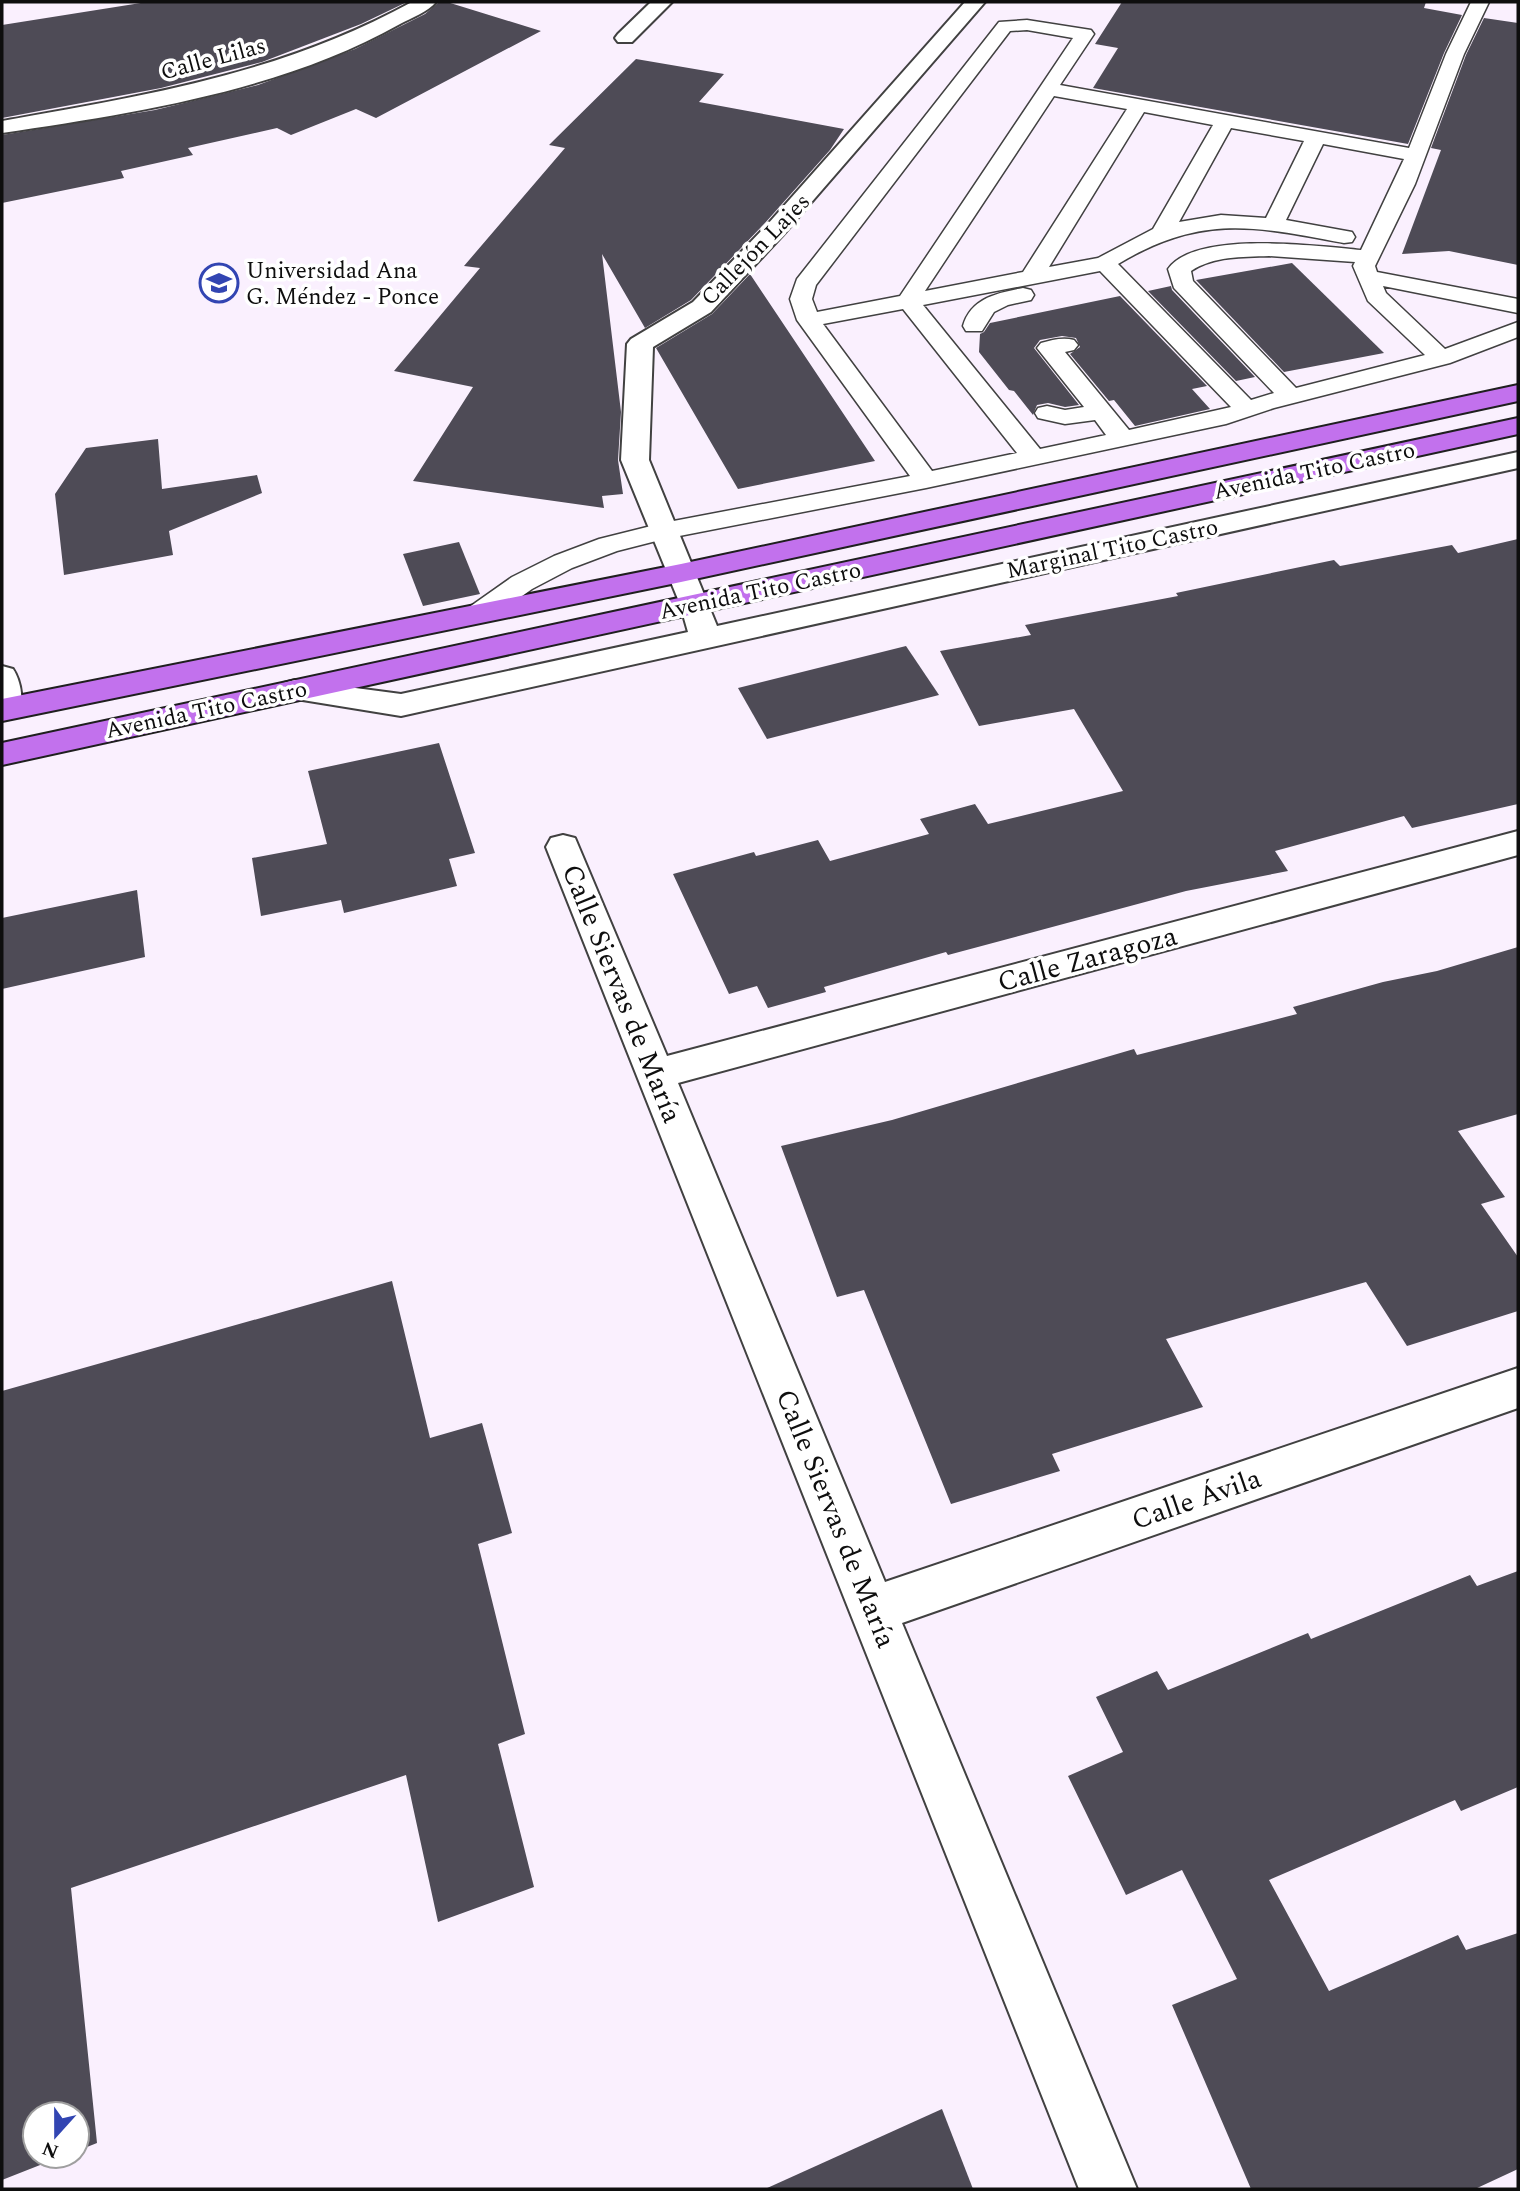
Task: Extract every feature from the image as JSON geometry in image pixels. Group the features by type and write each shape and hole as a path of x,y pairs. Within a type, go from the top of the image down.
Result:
{"main road":[{"name":"Avenida Tito Castro","path":"4,709 681,573 1518,393"},
{"name":"Avenida Tito Castro","path":"2,754 1518,426"}],"street":[{"name":"Calle Lilas","path":"2,127 174,97 304,60 401,17 426,2"},
{"path":"625,38 662,2"},
{"name":"Callejón Lajes","path":"705,637 695,604 635,460 640,344 702,307 775,230 975,2"},
{"name":"Marginal Tito Castro","path":"295,690 401,705 1518,460"},
{"path":"2,676 4,709"},
{"name":"Calle Zaragoza","path":"656,1074 1518,843"},
{"name":"Calle Siervas de María","path":"563,847 1108,2189"},
{"name":"Calle Ávila","path":"874,1609 1518,1388"}],"lane":[{"path":"1442,358 1376,296 1371,259 1405,184 1455,54 1480,2"},
{"path":"908,300 1085,34 1027,24 1005,26 805,285 801,299 808,320 926,481"},
{"path":"1048,89 1416,155"},
{"path":"1032,276 1139,105"},
{"path":"1163,231 1225,121"},
{"path":"1274,223 1316,137"},
{"path":"974,326 978,314 995,302 1049,290 1112,271 1130,247 1163,231 1198,224 1274,223 1371,259 1518,306"},
{"path":"1290,397 1182,283 1179,269 1188,261 1228,251 1371,259"},
{"path":"808,320 1032,276 1112,271 1247,410"},
{"path":"908,300 1034,458"},
{"path":"1139,331 1165,326"},
{"path":"478,614 522,583 563,562 608,545 663,531 926,481 1226,417 1290,397 1442,358 1518,329"},
{"path":"1066,345 1049,348 1080,374 1122,438"},
{"path":"1164,358 1191,353"},
{"path":"1189,385 1217,380"},
{"path":"1047,413 1065,417 1102,404"}],"building":[{"path":"147,2 407,2 361,24 262,62 161,88 2,118 2,25"},
{"path":"439,2 447,2 541,31 376,118 356,109 291,135 277,128 188,148 193,155 121,171 124,178 2,203 2,135 155,110 258,85 355,49 425,14"},
{"path":"1122,2 1426,2 1424,8 1462,15 1408,144 1093,88 1118,48 1095,44"},
{"path":"1484,18 1518,23 1518,265 1449,251 1402,254 1441,150 1431,148 1466,55"},
{"path":"636,59 724,74 699,102 844,129 830,150 765,223 691,300 645,328 602,254 621,412 618,460 623,494 602,496 604,508 413,481 473,387 394,371 480,268 464,266 565,148 549,145"},
{"path":"1292,263 1384,353 1284,372 1196,280"},
{"path":"750,274 875,461 738,489 656,348 712,314"},
{"path":"1171,286 1255,377 1236,381 1148,291"},
{"path":"1120,296 1207,386 1192,389 1210,409 1135,426 1114,400 1109,401 1070,354 1080,347 1076,338 1062,336 1040,340 1034,348 1079,405 1037,405 1033,415 979,352 980,334 990,323"},
{"path":"158,439 162,489 257,475 262,493 169,531 173,555 64,575 55,494 86,448"},
{"path":"1518,539 1518,804 1412,828 1404,816 1275,851 1288,871 1186,891 948,955 946,952 824,987 826,992 768,1008 757,986 729,994 673,874 754,852 756,856 818,840 830,861 929,834 920,819 975,804 988,824 1123,791 1074,709 979,726 940,651 1031,635 1025,625 1178,596 1176,593 1334,560 1340,566 1452,545 1458,553"},
{"path":"459,542 480,594 423,606 403,554"},
{"path":"906,646 939,695 767,739 738,688"},
{"path":"439,743 475,853 449,859 457,886 344,913 341,900 261,916 252,858 327,844 308,771"},
{"path":"137,890 145,957 2,989 2,918"},
{"path":"1518,947 1518,1114 1458,1131 1505,1197 1481,1204 1518,1257 1518,1311 1407,1346 1366,1282 1166,1339 1203,1407 1052,1454 1060,1471 951,1504 864,1290 837,1297 781,1146 892,1120 1134,1049 1137,1055 1297,1014 1293,1007 1383,982 1437,971"},
{"path":"392,1281 430,1438 482,1423 512,1533 478,1544 525,1734 498,1744 534,1887 438,1922 406,1775 71,1888 97,2143 91,2145 91,2100 21,2100 21,2170 27,2170 2,2180 2,1391"},
{"path":"1518,1571 1518,1787 1461,1811 1455,1800 1269,1880 1329,1991 1458,1935 1466,1950 1518,1933 1518,2169 1475,2189 1251,2189 1172,2005 1237,1979 1182,1870 1126,1895 1068,1776 1123,1752 1096,1697 1157,1671 1168,1690 1308,1633 1311,1639 1470,1575 1477,1586"},
{"path":"942,2109 973,2189 765,2189"}],"place":[{"name":"Universidad Ana G. Méndez - Ponce","path":"219,283"}]}
